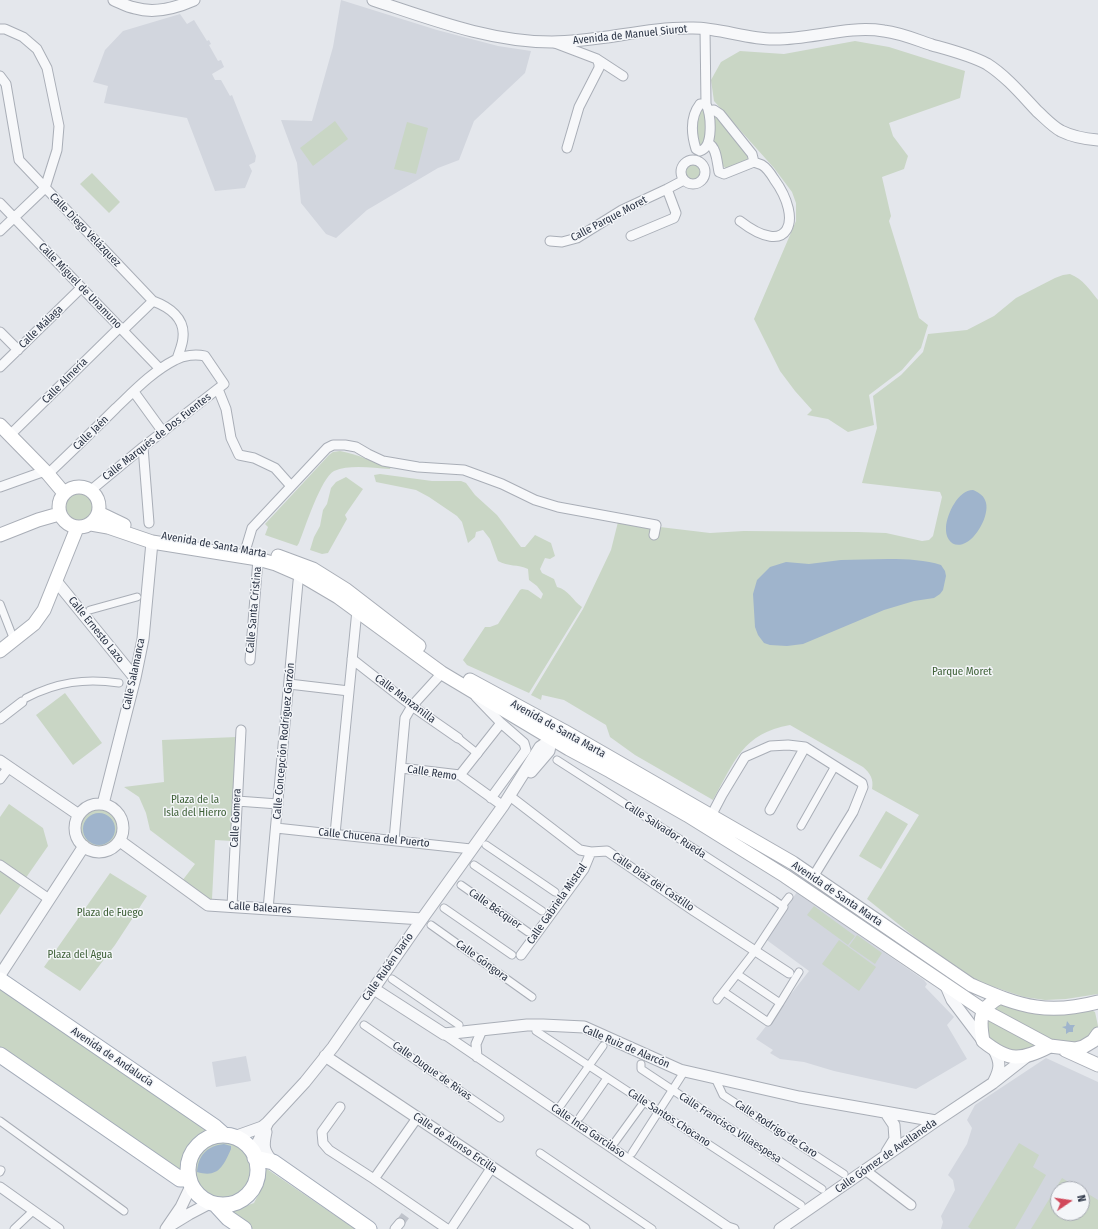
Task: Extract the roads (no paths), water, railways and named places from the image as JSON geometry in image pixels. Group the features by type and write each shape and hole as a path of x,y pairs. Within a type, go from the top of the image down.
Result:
{"main road":[{"path":"0,425 46,472 64,493"},
{"path":"77,487 90,491 98,500 99,513 96,519 91,524 84,527 77,528 66,524 59,514 59,503 64,493 77,487"},
{"name":"Avenida de Santa Marta","path":"99,513 130,528 155,534 246,548 274,555 301,569 338,597 360,606 469,690 534,728 547,745 569,749 686,815 785,876 983,1010 1053,1046 1075,1049 1083,1047 1093,1041 1098,1034"},
{"path":"0,535 38,520 59,514"},
{"name":"Avenida de Santa Marta","path":"91,524 108,527 152,542 258,559 301,569"},
{"path":"0,651 34,624 44,610 77,528"},
{"name":"Avenida de Santa Marta","path":"444,670 564,731 793,863 971,985 1000,997 1035,1007 1057,1008 1096,1005"},
{"name":"Avenida de Andalucía","path":"0,980 229,1136"},
{"path":"1000,997 992,1001 983,1010 980,1023 983,1041 994,1050 1013,1057 1025,1058 1053,1046 1098,1065"},
{"path":"0,1055 180,1179 190,1182"},
{"path":"213,1204 226,1206 237,1203 246,1197 253,1189 257,1179 258,1168 254,1155 245,1143 229,1136 213,1136 203,1141 195,1148 187,1168 190,1182 199,1196 213,1204 228,1218 244,1229"},
{"path":"254,1155 273,1162 369,1229"}],"street":[{"path":"114,0 135,8 151,11 182,5 194,0"},
{"name":"Avenida de Manuel Siurot","path":"373,0 490,36 526,41 583,41 654,30 694,28 771,40 792,39 862,30 885,31 971,57 987,65 1005,78 1047,121 1059,130 1082,138 1098,140"},
{"name":"Calle Diego Velázquez","path":"0,29 5,29 23,37 37,49 47,68 59,126 57,150 45,188 153,302 164,306 176,314 182,325 183,337 177,359"},
{"path":"700,151 704,150 708,143 711,123 708,108 705,29"},
{"path":"552,42 596,59 623,76"},
{"path":"567,148 578,108 599,68 599,64 596,59"},
{"path":"0,76 6,84 19,160 45,188 0,231"},
{"path":"700,151 696,149 694,142 692,122 695,111 700,104 720,114 752,154 754,162"},
{"path":"708,143 711,145 715,153 719,172 724,174 754,162 764,165 779,186 790,211 790,223 788,229 784,234 774,237 761,234 749,228 740,220"},
{"path":"698,161 700,151"},
{"path":"690,160 698,161 705,170 705,174 702,180 695,184 691,184 684,180 682,172 684,165 690,160"},
{"name":"Calle Parque Moret","path":"550,241 568,241 577,238 622,210 684,180"},
{"path":"631,236 674,218 676,213 667,189"},
{"name":"Calle Miguel de Unamuno","path":"0,203 160,369"},
{"name":"Calle Málaga","path":"0,367 81,288"},
{"name":"Calle Almería","path":"10,435 121,328 153,302"},
{"path":"0,332 18,350"},
{"name":"Calle Jaén","path":"46,472 160,369 177,359 189,356 205,356 221,387"},
{"path":"221,387 231,438 239,455 254,458 276,468 291,486"},
{"name":"Calle Marqués de Dos Fuentes","path":"90,491 143,447 221,387"},
{"path":"134,392 163,432"},
{"path":"246,548 252,528 327,448 334,445 356,447 383,461 418,467 464,470 502,484 535,500 558,507 656,525 654,535"},
{"path":"143,447 149,523"},
{"path":"0,487 46,472"},
{"name":"Calle Salamanca","path":"103,804 135,678 143,639 152,542"},
{"name":"Calle Santa Cristina","path":"250,660 258,559"},
{"name":"Calle Concepción Rodríguez Garzón","path":"268,909 301,569"},
{"name":"Calle Ernesto Lazo","path":"56,581 135,678"},
{"path":"90,610 137,597"},
{"path":"0,604 14,640"},
{"path":"335,834 352,659 360,606"},
{"name":"Calle Manzanilla","path":"352,659 412,706 458,738"},
{"path":"394,840 405,718 412,706 444,670"},
{"path":"0,719 24,700 40,691 68,683 99,680 120,683"},
{"path":"289,684 349,691"},
{"path":"469,690 501,723 524,743 526,750 491,798"},
{"path":"460,775 501,723"},
{"path":"547,745 551,725"},
{"name":"Calle Gomera","path":"232,906 241,730"},
{"name":"Calle Rubén Darío","path":"229,1136 262,1127 267,1123 325,1056 374,989 502,806 547,745 564,731"},
{"path":"458,738 478,754"},
{"name":"Calle Rubén Darío","path":"502,806 511,797 547,745"},
{"path":"711,816 745,758 770,746 805,747 862,783 864,787 859,805 853,812 813,877"},
{"path":"770,810 805,747"},
{"name":"Calle Salvador Rueda","path":"557,760 782,906"},
{"path":"0,779 4,764 79,815"},
{"path":"801,826 835,766"},
{"name":"Calle Remo","path":"401,768 460,775 502,806"},
{"name":"Calle Díaz del Castillo","path":"511,797 580,850 591,852 607,851 789,973"},
{"path":"237,801 278,804"},
{"path":"103,804 111,807 117,812 121,818 123,833 120,841 115,846 103,852 90,850 79,841 76,821 79,815 90,806 103,804"},
{"name":"Calle Chucena del Puerto","path":"276,828 471,849"},
{"name":"Calle Baleares","path":"120,841 208,905 422,919"},
{"path":"486,845 555,892"},
{"path":"0,975 84,846"},
{"name":"Calle Gabriela Mistral","path":"521,955 584,869 591,852"},
{"path":"0,865 49,899"},
{"path":"474,865 542,911"},
{"name":"Calle Bécquer","path":"461,886 528,932"},
{"path":"717,1000 755,950 784,907 782,906 789,898"},
{"path":"444,908 512,955"},
{"name":"Calle Góngora","path":"432,925 532,997"},
{"path":"724,992 768,1022 800,972"},
{"path":"737,974 780,1003"},
{"path":"392,979 459,1026"},
{"path":"946,986 952,1000 983,1041"},
{"path":"374,989 444,1034"},
{"name":"Calle Duque de Rivas","path":"364,1025 500,1118"},
{"name":"Calle Ruiz de Alarcón","path":"444,1034 543,1025 584,1026 680,1070 799,1097 936,1121"},
{"path":"477,1057 476,1044 482,1030"},
{"name":"Calle Santos Chocano","path":"536,1032 801,1205"},
{"name":"Calle Inca Garcilaso","path":"444,1034 733,1229"},
{"path":"561,1105 603,1046"},
{"path":"993,1083 999,1072 999,1064 994,1050"},
{"name":"Calle de Alonso Ercilla","path":"325,1056 584,1229"},
{"name":"Calle Gómez de Avellaneda","path":"780,1229 993,1083 1025,1058"},
{"name":"Calle Francisco Villaespesa","path":"641,1064 641,1069 822,1189"},
{"path":"632,1153 682,1075"},
{"path":"580,1118 607,1078"},
{"name":"Calle Rodrigo de Caro","path":"715,1078 723,1095 844,1174"},
{"path":"615,1142 644,1102"},
{"path":"340,1107 322,1132 323,1143 329,1150 374,1179 410,1209 447,1229"},
{"path":"883,1157 896,1139 894,1125 886,1113"},
{"path":"374,1179 417,1118"},
{"path":"0,1121 124,1210"},
{"path":"267,1123 264,1146 266,1153 273,1162"},
{"name":"Calle Rubén Darío","path":"254,1155 267,1123"},
{"path":"540,1153 652,1229"},
{"path":"451,1229 492,1167"},
{"path":"865,1170 911,1205"},
{"path":"168,1228 190,1182"},
{"path":"0,1187 59,1229"},
{"path":"168,1228 189,1214 213,1204"},
{"path":"14,1229 33,1211"}],"water":[{"path":"973,490 980,494 985,500 985,517 979,529 971,539 962,544 954,544 949,540 946,532 947,522 951,510 958,498 968,491"},
{"path":"905,559 941,565 946,576 943,590 934,598 914,601 884,610 803,644 787,646 770,645 764,643 758,635 755,627 753,594 757,580 770,567 786,562 809,564 841,560"},
{"path":"96,813 102,813 112,820 115,829 114,835 108,842 102,845 96,845 86,838 83,832 83,826 90,816"},
{"path":"1067,1021 1070,1025 1075,1025 1073,1032 1066,1034 1066,1029 1062,1027 1066,1026"},
{"path":"224,1144 231,1146 231,1149 219,1170 210,1173 197,1172 199,1161 204,1152 218,1145"}],"tunnel":[{"path":"400,1223 408,1212"}],"park label":[{"name":"Parque Moret","path":"962,672"},
{"name":"Plaza de la Isla del Hierro","path":"195,806"},
{"name":"Plaza de Fuego","path":"110,913"},
{"name":"Plaza del Agua","path":"80,955"}]}
